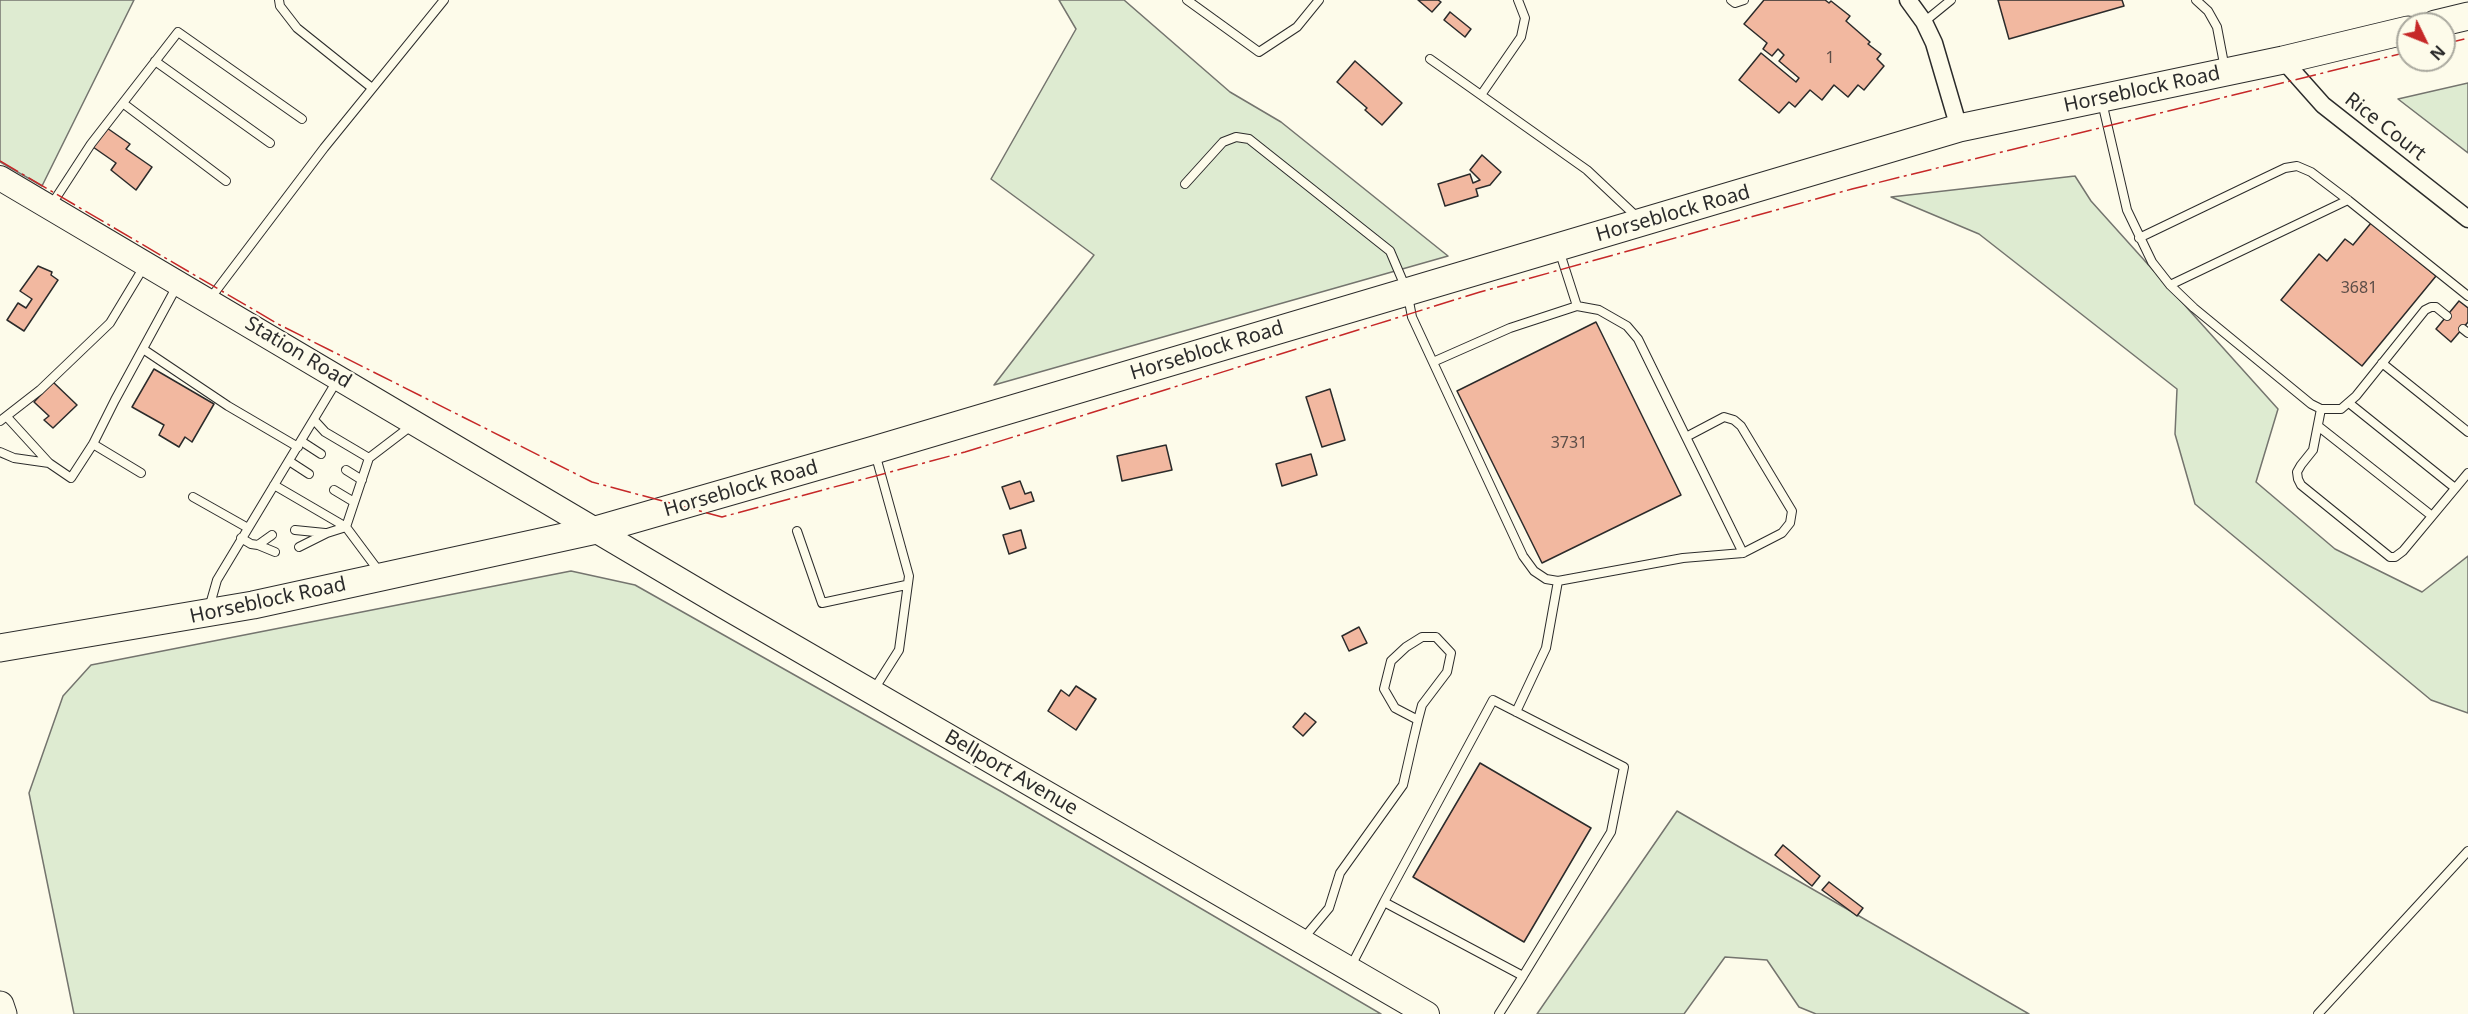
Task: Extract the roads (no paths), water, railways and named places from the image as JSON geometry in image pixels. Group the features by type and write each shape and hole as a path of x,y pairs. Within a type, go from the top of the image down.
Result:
{"main road":[{"name":"Horseblock Road","path":"11,646 207,614 596,530 874,450 1959,128 2283,60 2396,33"},
{"name":"Station Road","path":"0,178 596,530"},
{"name":"Bellport Avenue","path":"596,530 872,693 1427,1014"},
{"path":"0,1005 3,1014"}],"street":[{"path":"1908,0 1924,22 1942,64 1959,128"},
{"name":"Rice Court","path":"2283,60 2323,105 2468,219"}],"lane":[{"path":"279,0 280,6 297,28 372,88"},
{"path":"209,300 324,148 444,0"},
{"path":"1187,0 1259,52 1298,27 1319,0"},
{"path":"1481,95 1521,37 1526,18 1518,0"},
{"path":"1731,0 1735,3 1743,1"},
{"path":"1924,22 1951,0"},
{"path":"2196,0 2208,11 2217,27 2226,72"},
{"path":"50,208 91,144 178,32 302,119"},
{"path":"1430,59 1587,170 1643,222"},
{"path":"155,61 270,143"},
{"path":"2101,98 2127,210 2152,262 2170,285 2311,404 2321,409 2341,409 2349,403 2431,307 2436,307 2447,316"},
{"path":"124,104 226,181"},
{"path":"1185,184 1223,142 1236,137 1249,139 1390,251 1407,291 1412,317 1523,556 1533,571 1545,579 1558,581 1683,558 1743,553 1782,533 1790,523 1792,511 1741,426 1734,420 1724,417 1686,437"},
{"path":"2139,238 2285,168 2297,166 2311,172 2348,200 2468,296"},
{"path":"2170,285 2348,200"},
{"path":"1558,247 1577,306"},
{"path":"146,264 110,323 81,352 4,419 48,463 71,478 93,444 179,283"},
{"path":"1433,363 1510,328 1577,306 1599,310 1627,326 1638,339 1743,553"},
{"path":"143,348 228,406 321,454"},
{"path":"2382,363 2468,432"},
{"path":"207,614 217,580 339,377"},
{"path":"2349,403 2455,488"},
{"path":"2321,409 2313,450 2297,472 2298,479 2301,485 2384,555 2395,557 2403,551 2468,473"},
{"path":"314,420 325,432 369,458"},
{"path":"346,527 369,458 416,423"},
{"path":"2318,426 2432,516"},
{"path":"93,444 141,473"},
{"path":"872,693 899,650 909,576 874,450"},
{"path":"0,452 14,459 48,463"},
{"path":"289,461 309,474"},
{"path":"346,470 362,480"},
{"path":"274,485 346,527 383,577"},
{"path":"334,489 354,502"},
{"path":"193,497 248,528"},
{"path":"299,547 327,533 346,527"},
{"path":"295,530 327,533"},
{"path":"797,531 822,603 906,585"},
{"path":"258,544 272,535"},
{"path":"241,538 275,552"},
{"path":"1516,712 1546,648 1558,581"},
{"path":"1301,942 1329,908 1340,873 1403,785 1422,705 1447,672 1451,653 1436,637 1422,638 1406,646 1391,662 1384,689 1395,708 1418,720"},
{"path":"1350,969 1492,700 1624,767 1611,832 1499,1014"},
{"path":"2319,1013 2468,851"},
{"path":"1384,902 1523,976"}]}
